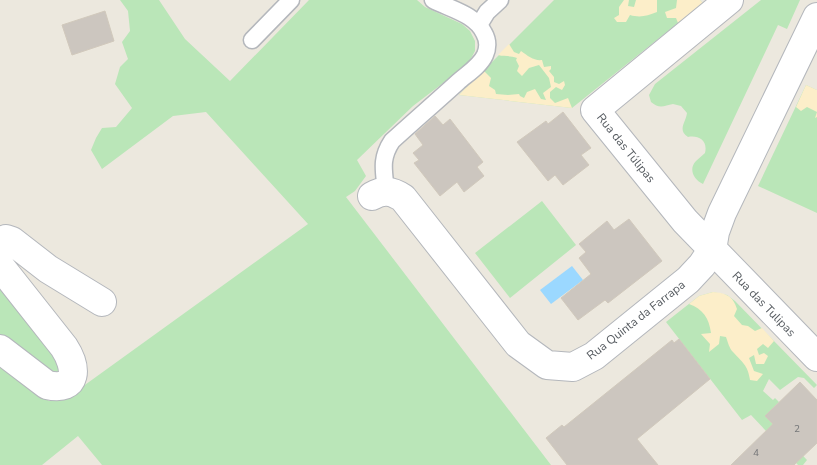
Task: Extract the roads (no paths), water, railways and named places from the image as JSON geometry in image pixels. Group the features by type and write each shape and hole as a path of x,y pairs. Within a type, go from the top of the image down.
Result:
{"street":[{"name":"Rua das Túlipas","path":"712,250 685,221 595,110 729,0"},
{"name":"Rua Quinta da Farrapa","path":"379,194 395,193 410,206 518,344 547,365 573,367 594,356 688,280 702,266 712,250 715,232 722,213 817,17"},
{"path":"0,242 6,239 12,241 48,269 102,302"},
{"name":"Rua das Tulipas","path":"712,250 817,357"},
{"path":"0,266 64,347 70,357 74,374 71,381 64,385 56,387 47,385 0,349"}],"lane":[{"path":"252,40 291,0"},
{"path":"379,194 383,162 392,141 472,70 484,56 487,47 487,40 479,25 471,18 434,0"},
{"path":"479,25 487,12 500,0"}],"water":[{"path":"572,266 583,280 551,304 540,290"}]}
